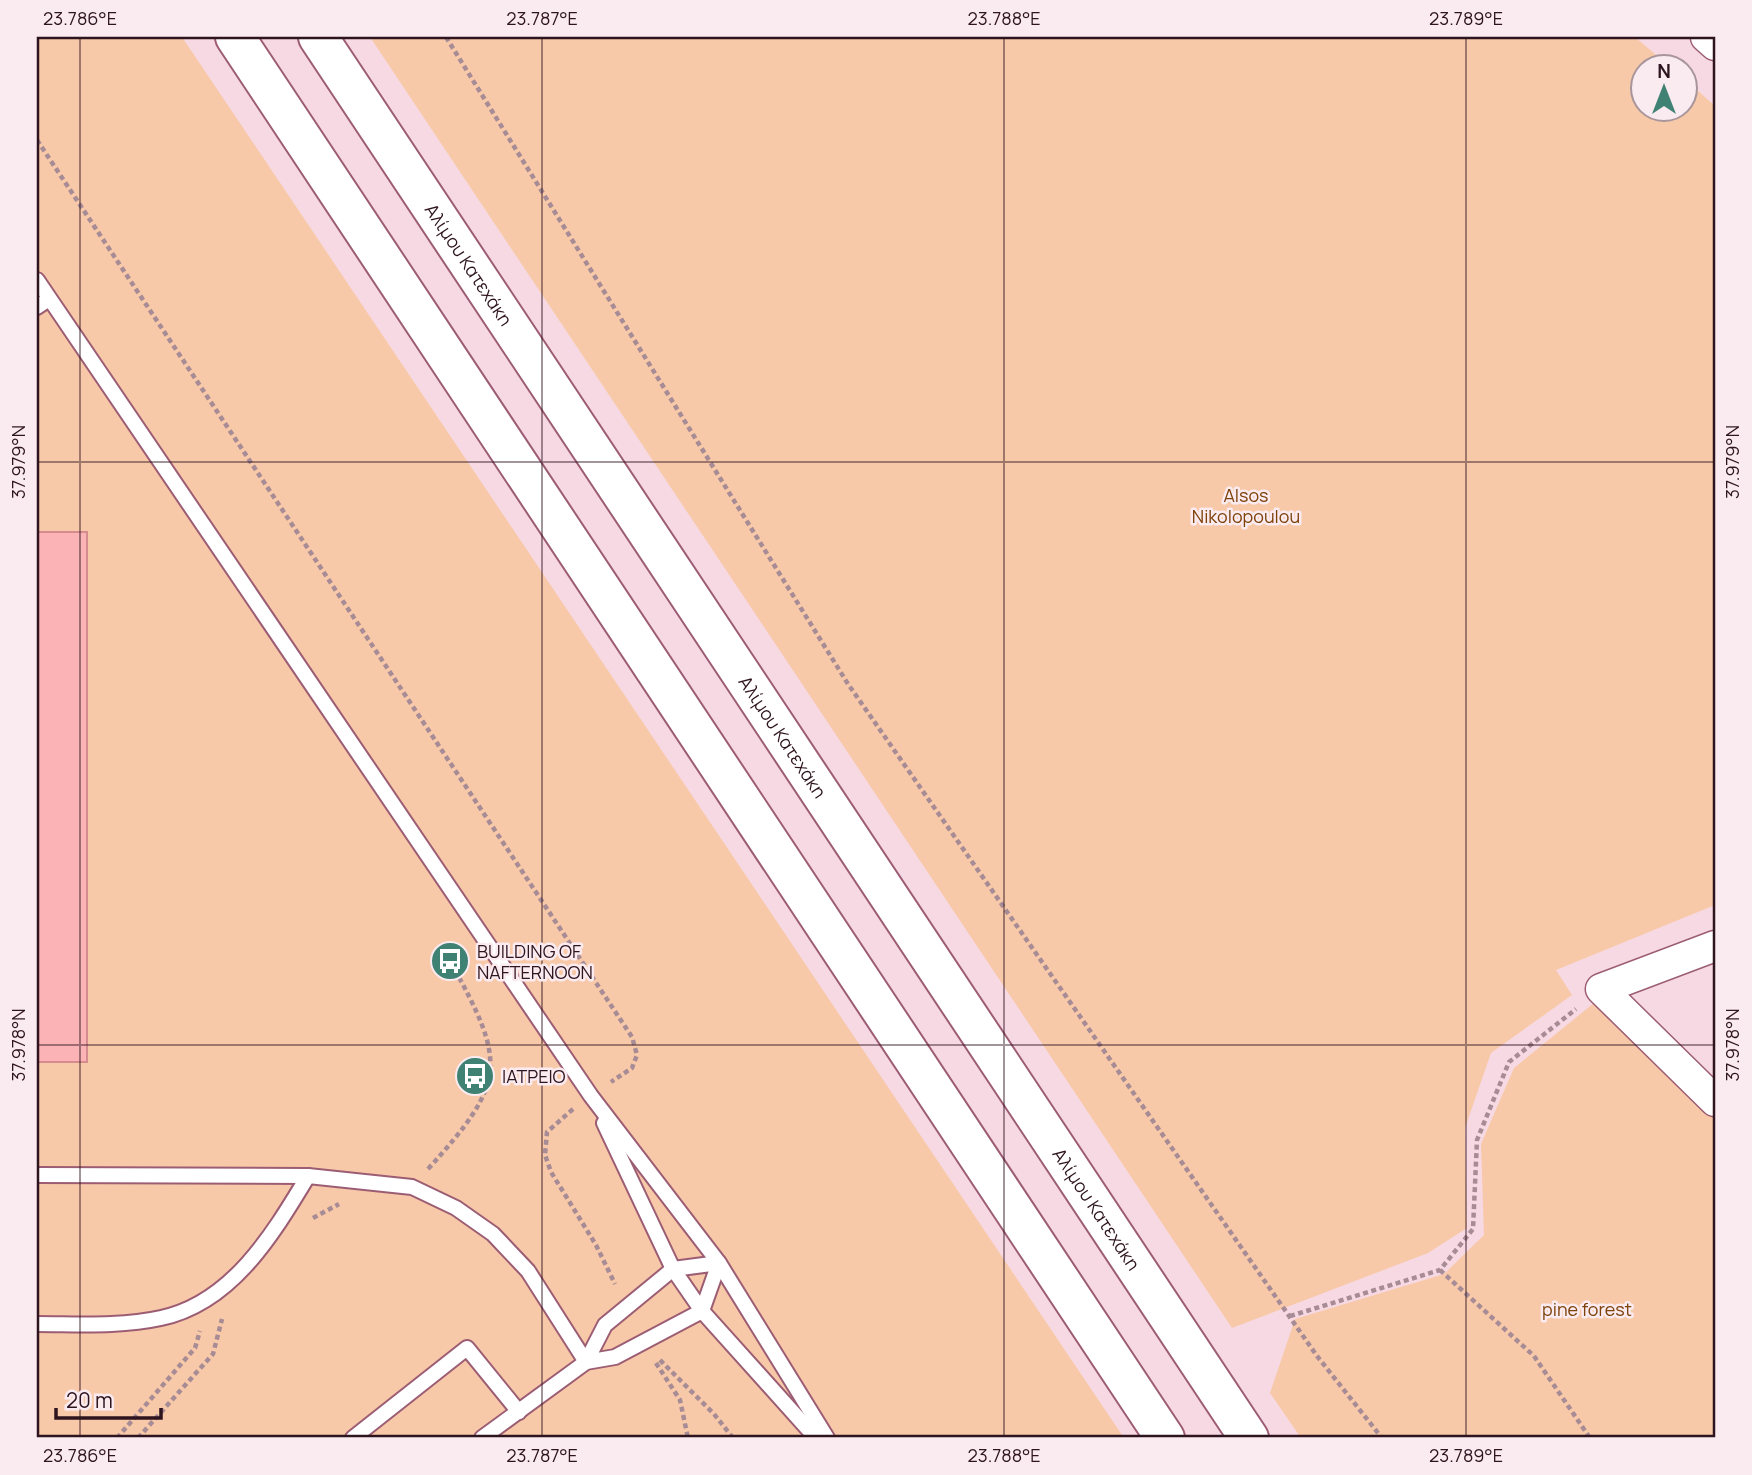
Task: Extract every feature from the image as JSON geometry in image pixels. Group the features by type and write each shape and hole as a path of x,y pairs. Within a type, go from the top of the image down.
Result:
{"main road":[{"path":"235,37 1165,1438"},
{"name":"Αλίμου Κατεχάκη","path":"318,37 1249,1438"}],"street":[{"path":"1706,37 1715,45"},
{"path":"1715,946 1601,989 1715,1101"}],"lane":[{"path":"37,281 43,303 591,1096 719,1263 827,1438"},
{"path":"591,1096 673,1269 702,1311 816,1438"},
{"path":"37,1175 308,1176 411,1187 456,1208 493,1234 528,1271 586,1362"},
{"path":"37,1324 121,1324 152,1320 208,1299 270,1241 308,1176"},
{"path":"482,1438 586,1362 605,1325 673,1269 719,1263"},
{"path":"586,1362 615,1357 702,1311 719,1263"},
{"path":"353,1438 467,1348 519,1412"}],"path":[{"path":"446,37 848,684 1290,1316 1382,1438"},
{"path":"37,140 632,1037 638,1055 632,1068 591,1096 547,1132 545,1155 551,1172 596,1245 626,1307"},
{"path":"411,1187 473,1116 487,1092 492,1061 485,1028 450,961"},
{"path":"1290,1316 1440,1270 1473,1229 1477,1140 1509,1062 1601,989"},
{"path":"309,1220 349,1199"},
{"path":"1440,1270 1534,1356 1590,1438"},
{"path":"117,1438 195,1348 208,1299"},
{"path":"138,1438 213,1354 222,1317"},
{"path":"643,1342 680,1401 688,1438"},
{"path":"643,1342 714,1414 733,1438"}],"green space":[{"path":"37,37 182,37 1124,1438 37,1438"},
{"name":"Alsos Nikolopoulou","path":"370,37 1635,37 1653,52 1630,52 1630,122 1700,122 1700,93 1715,106 1715,905 1556,970 1572,995 1491,1053 1465,1128 1467,1228 1428,1253 1232,1328"},
{"name":"pine forest","path":"1605,994 1715,1102 1715,1438 1301,1438 1270,1393 1295,1319 1444,1274 1484,1235 1481,1144 1514,1068"}],"building":[{"path":"37,532 87,532 87,1062 37,1062"}],"place":[{"name":"BUILDING OF NAFTERNOON","path":"450,961"},
{"name":"ΙΑΤΡΕΙΟ","path":"475,1076"}]}
